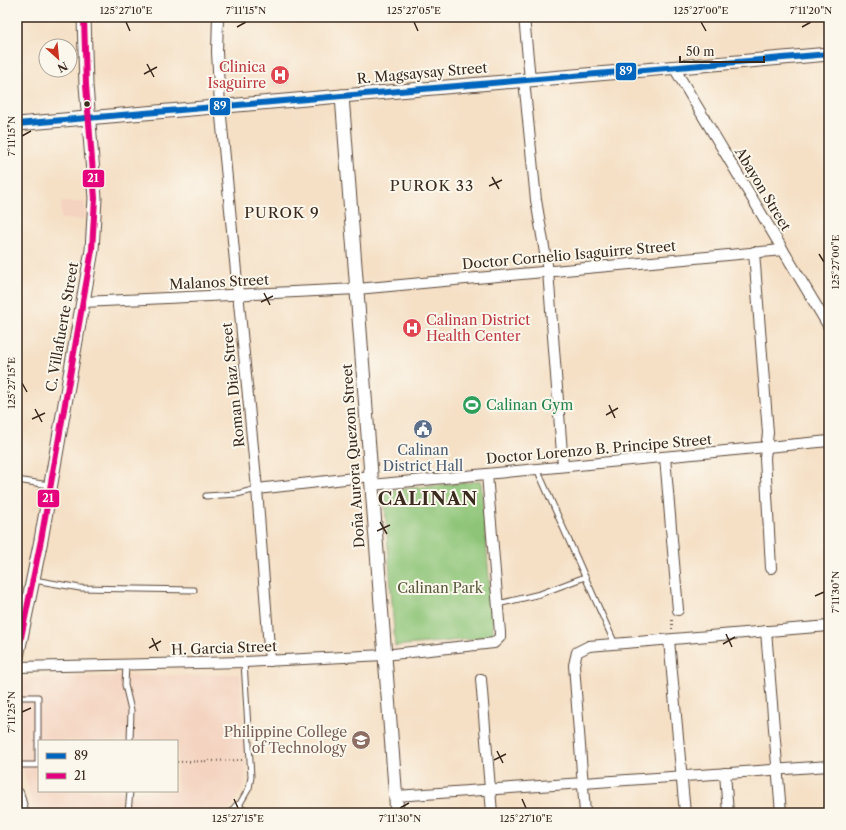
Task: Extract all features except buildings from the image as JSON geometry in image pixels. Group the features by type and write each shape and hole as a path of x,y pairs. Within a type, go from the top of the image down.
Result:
{"main road":[{"name":"C. Villafuerte Street","path":"17,657 33,580 92,250 95,216 94,178 88,118 84,17"},
{"name":"R. Magsaysay Street","path":"17,124 673,66 829,54"},
{"name":"Doña Aurora Quezon Street","path":"342,96 397,813"},
{"path":"17,794 22,813"}],"street":[{"name":"Roman Diaz Street","path":"218,17 217,52 220,106 257,489 270,661"},
{"path":"524,17 536,200 548,271 563,466"},
{"name":"Abayon Street","path":"673,66 783,250 824,308 829,327"},
{"name":"Doctor Cornelio Isaguirre Street","path":"357,289 783,250"},
{"path":"754,252 768,433 765,458 771,568"},
{"name":"Malanos Street","path":"82,302 357,289"},
{"name":"Doctor Lorenzo B. Principe Street","path":"257,489 371,480 487,474 829,441"},
{"path":"665,456 678,610"},
{"name":"H. Garcia Street","path":"17,667 270,661 384,654 494,643 500,637 500,633 487,474"},
{"path":"585,813 575,658 577,652 589,646 829,626"},
{"path":"766,632 781,813"},
{"path":"669,640 685,813"},
{"path":"481,679 492,813"},
{"path":"396,796 829,766"},
{"path":"725,773 728,813"}],"lane":[{"path":"827,17 829,33"},
{"path":"537,469 615,644"},
{"path":"17,480 50,485"},
{"path":"206,496 237,494 257,489"},
{"path":"498,604 540,594 585,578"},
{"path":"33,580 80,588 194,590"},
{"path":"244,662 250,760 249,788 235,810 250,813"},
{"path":"126,665 125,685 131,710 130,740"},
{"path":"17,697 38,697 38,765 17,765"},
{"path":"128,813 130,792"}],"path":[{"path":"669,640 672,631 672,617 678,610"},
{"path":"178,762 250,760"}],"shaded area":[{"name":"Clinica Isaguirre","path":"289,61 290,87 271,88 269,62"},
{"path":"61,202 85,202 85,220 61,219"},
{"path":"240,674 246,774 243,788 227,813 50,813 33,807 20,758 20,678"}],"green space":[{"name":"Calinan Park","path":"481,481 494,637 395,646 384,491"}],"transit line":[{"name":"21","path":"17,657 41,540 92,250 95,198 86,85 84,17"},
{"name":"89","path":"17,124 829,54"}],"place":[{"name":"Clinica Isaguirre","path":"280,75"},
{"name":"Calinan District Health Center","path":"412,328"},
{"name":"Calinan Gym","path":"472,405"},
{"name":"Calinan District Hall","path":"423,429"},
{"name":"Philippine College of Technology","path":"361,740"}],"district":[{"name":"PUROK 33","path":"432,186"},
{"name":"PUROK 9","path":"282,213"},
{"name":"CALINAN","path":"428,499"}]}
